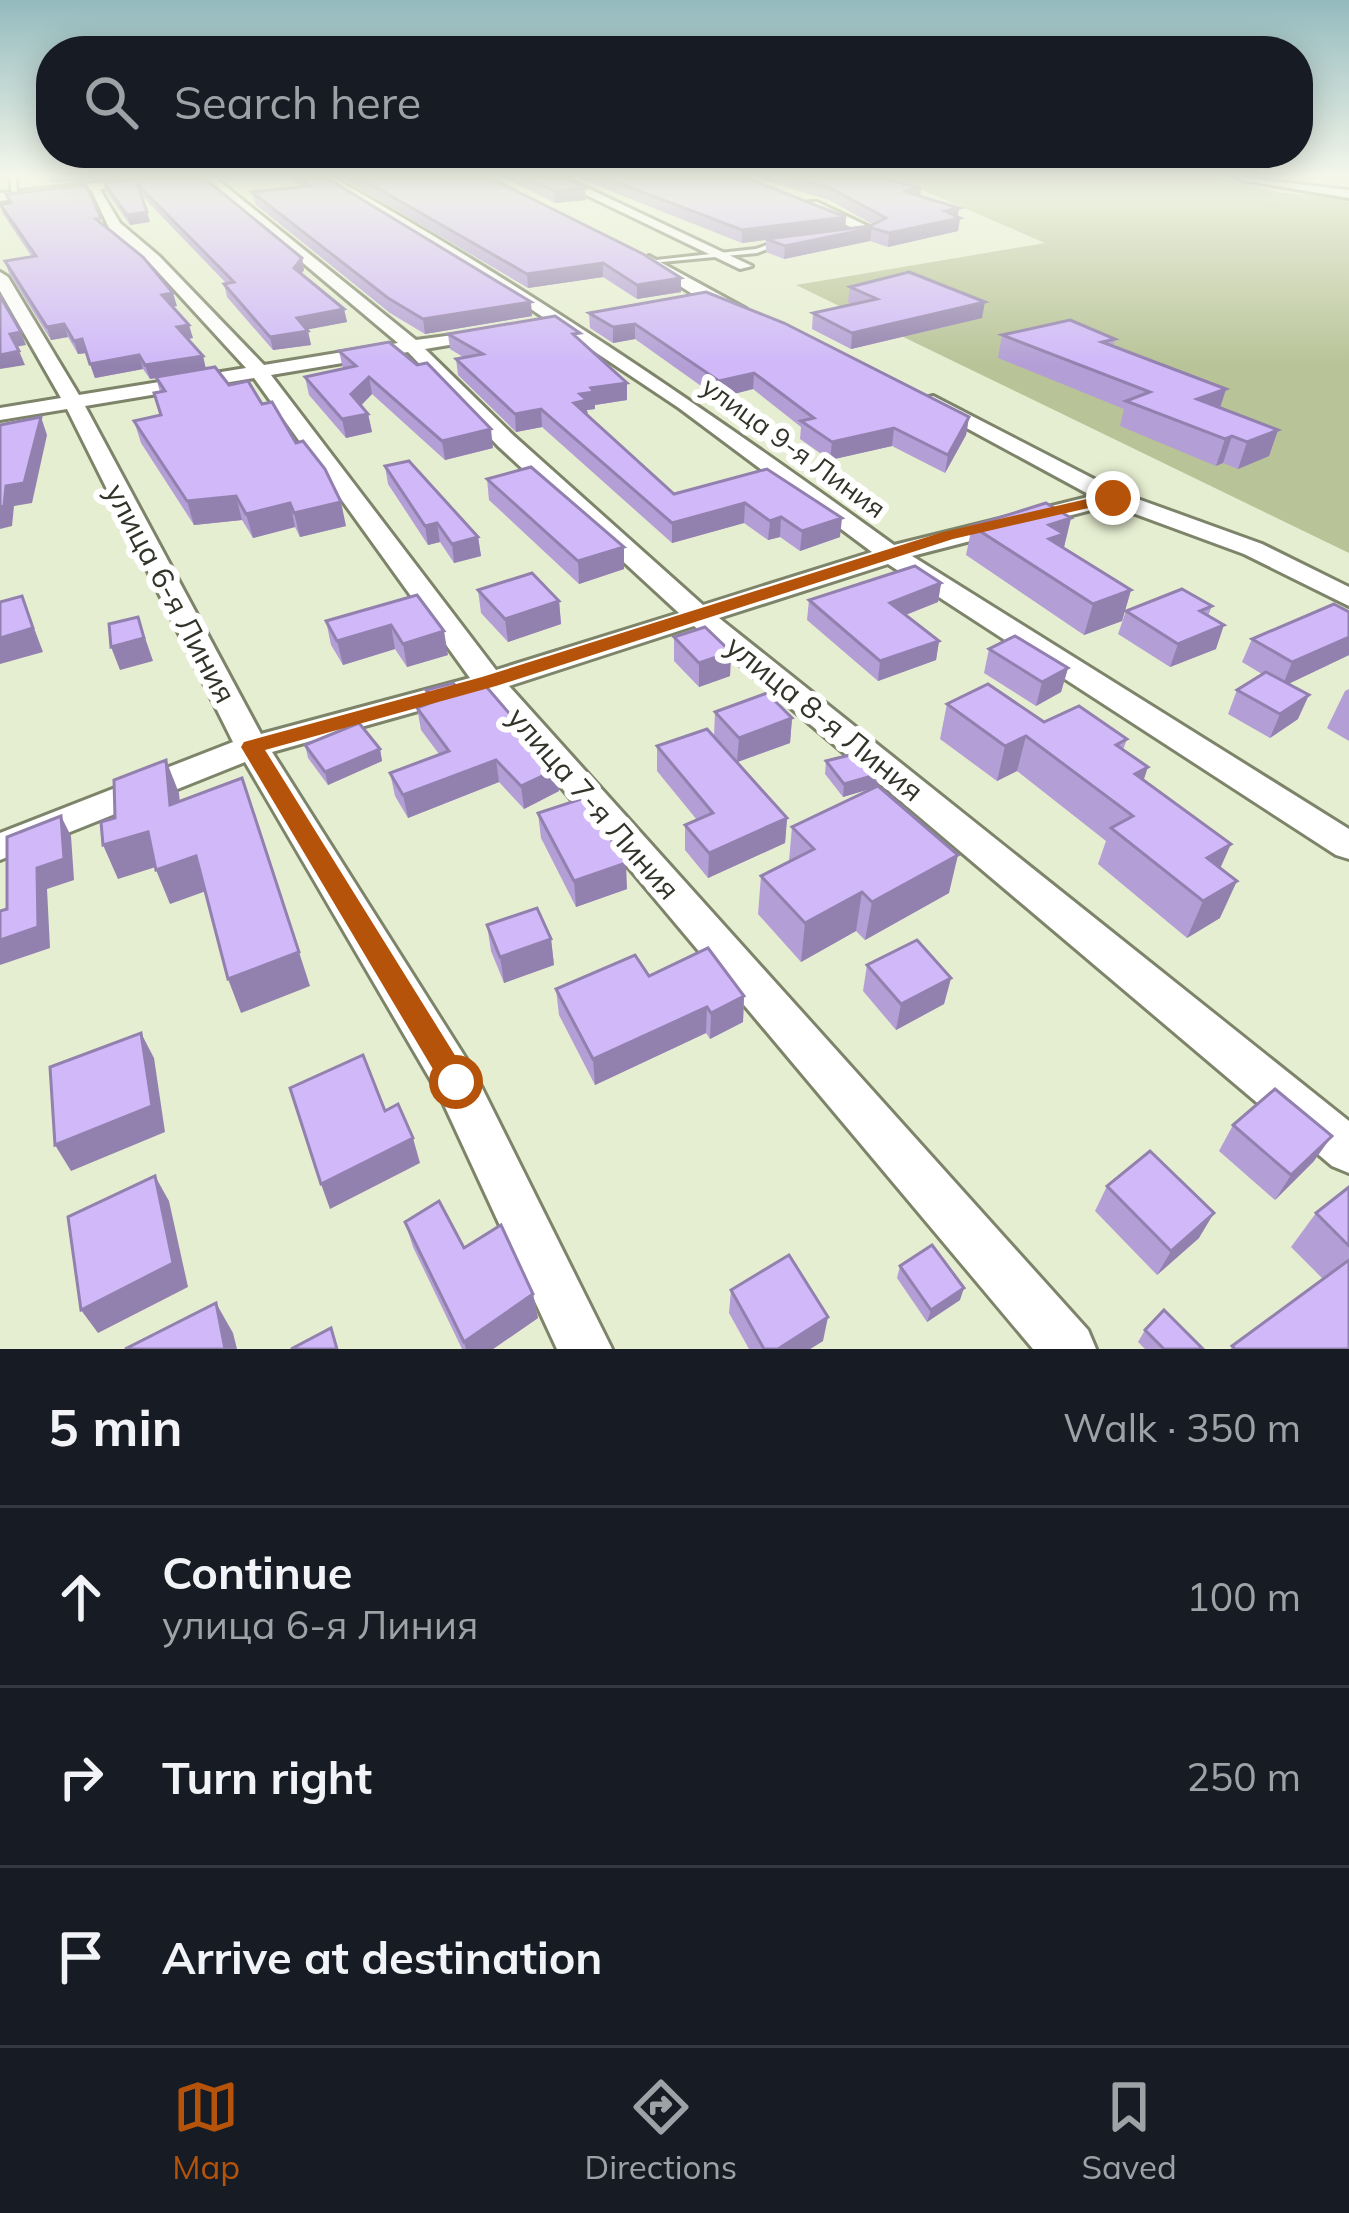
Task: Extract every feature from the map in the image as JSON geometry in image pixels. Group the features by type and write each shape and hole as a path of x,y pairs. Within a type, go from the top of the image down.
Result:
{"street":[{"name":"улица 7-я Линия","path":"132,240 258,370 489,682 1069,1349"},
{"name":"улица 8-я Линия","path":"283,240 412,346 506,441 698,615 1349,1150"},
{"name":"улица 9-я Линия","path":"434,240 455,252 535,326 686,404 889,553 1349,846"},
{"path":"689,240 745,266"},
{"path":"630,251 708,297 750,313"},
{"name":"улица 6-я Линия","path":"0,277 73,402 252,747 456,1082 585,1349"},
{"path":"686,300 708,297"},
{"path":"0,415 599,315"},
{"path":"911,390 1113,498 1252,549 1349,598"},
{"path":"0,847 252,747 489,682 889,553 1113,498"}],"lane":[{"path":"652,261 757,251 796,240"}],"green space":[{"path":"1038,240 1349,240 1349,553 796,285 1045,243"}],"building":[{"path":"25,240 122,240 173,293 162,295 189,325 177,327 203,356 145,365 139,355 90,364 82,339 74,341 64,324 47,327 5,261 36,256"},
{"path":"192,240 280,240 302,258 294,268 344,309 297,318 308,331 270,337 224,284 234,282"},
{"path":"314,240 429,240 531,302 423,319"},
{"path":"468,240 615,240 681,278 637,285 603,263 527,274"},
{"path":"769,240 814,240 785,246"},
{"path":"909,272 985,302 852,333 813,313 877,299 850,287"},
{"path":"706,292 784,323 969,417 948,455 894,428 832,442 801,421 814,418 754,373 719,381 635,324 613,327 589,313"},
{"path":"0,296 21,332 10,334 19,351 0,355"},
{"path":"555,316 580,333 573,334 627,383 591,388 594,392 580,394 587,400 574,403 674,494 767,469 842,518 802,531 781,517 770,521 745,503 672,523 541,409 515,414 456,359 483,354 448,334"},
{"path":"1070,320 1115,339 1102,342 1226,389 1197,399 1278,430 1247,442 1232,436 1225,439 1126,401 1150,392 1002,335"},
{"path":"389,342 417,365 427,363 491,429 442,441 369,377 351,394 368,414 342,419 305,377 356,366 339,351"},
{"path":"215,367 229,385 248,381 262,404 272,402 296,443 303,441 325,469 341,502 294,513 290,503 246,514 236,496 187,501 134,421 161,415 154,393 165,391 156,377"},
{"path":"41,417 24,483 6,486 0,507 0,425"},
{"path":"409,461 478,537 452,544 437,523 425,526 385,466"},
{"path":"531,467 624,547 578,561 487,479"},
{"path":"1046,503 1071,518 1049,525 1064,534 1049,539 1131,590 1093,604 972,526"},
{"path":"915,566 941,583 890,603 939,641 880,661 809,600"},
{"path":"532,573 559,601 505,619 478,590"},
{"path":"1182,589 1212,606 1200,611 1224,625 1178,644 1126,611"},
{"path":"417,595 444,631 403,644 391,625 337,641 326,621"},
{"path":"22,596 33,628 0,638 0,602"},
{"path":"1334,604 1349,612 1349,637 1292,662 1252,639"},
{"path":"138,617 144,638 111,647 109,624"},
{"path":"705,627 731,652 699,663 674,637"},
{"path":"1015,636 1068,668 1042,682 989,649"},
{"path":"1266,672 1309,695 1280,714 1237,690"},
{"path":"453,683 461,692 484,684 557,769 521,786 496,760 403,795 390,773 449,751 417,708 435,701 426,690"},
{"path":"988,684 1044,722 1079,706 1127,739 1116,745 1148,767 1135,774 1231,844 1207,858 1237,881 1203,901 1111,828 1133,816 1026,736 1005,746 947,704"},
{"path":"767,693 792,718 739,738 715,712"},
{"path":"359,723 380,749 325,772 305,745"},
{"path":"707,729 787,818 709,853 685,825 713,813 657,746"},
{"path":"854,754 879,774 844,784 826,761"},
{"path":"166,760 170,805 242,778 299,952 228,979 196,856 156,870 148,832 103,845 101,822 115,818 114,780"},
{"path":"878,786 958,855 872,902 862,892 805,923 761,876 814,849 792,827"},
{"path":"584,798 626,863 574,881 538,813"},
{"path":"61,816 64,859 37,868 38,927 0,940 0,911 7,909 7,837"},
{"path":"537,908 551,939 500,957 487,925"},
{"path":"917,940 951,978 901,1004 867,965"},
{"path":"708,948 744,996 711,1013 707,1007 593,1059 556,989 635,955 649,976"},
{"path":"141,1033 152,1106 55,1145 50,1067"},
{"path":"363,1055 385,1111 398,1104 413,1138 321,1184 290,1088"},
{"path":"1275,1089 1332,1136 1291,1175 1233,1125"},
{"path":"1150,1151 1214,1213 1171,1251 1107,1186"},
{"path":"155,1176 173,1263 81,1310 68,1217"},
{"path":"1349,1187 1349,1246 1316,1213"},
{"path":"439,1201 464,1248 501,1225 533,1294 464,1342 405,1222"},
{"path":"932,1245 964,1288 931,1310 900,1266"},
{"path":"789,1255 828,1317 778,1349 764,1349 731,1290"},
{"path":"1349,1260 1349,1349 1232,1346"},
{"path":"216,1303 225,1349 125,1349"},
{"path":"1164,1310 1203,1349 1164,1349 1145,1330"},
{"path":"331,1328 337,1349 291,1349"}],"route":[{"path":"456,1082 252,747 489,682 889,553 1113,498"}]}
